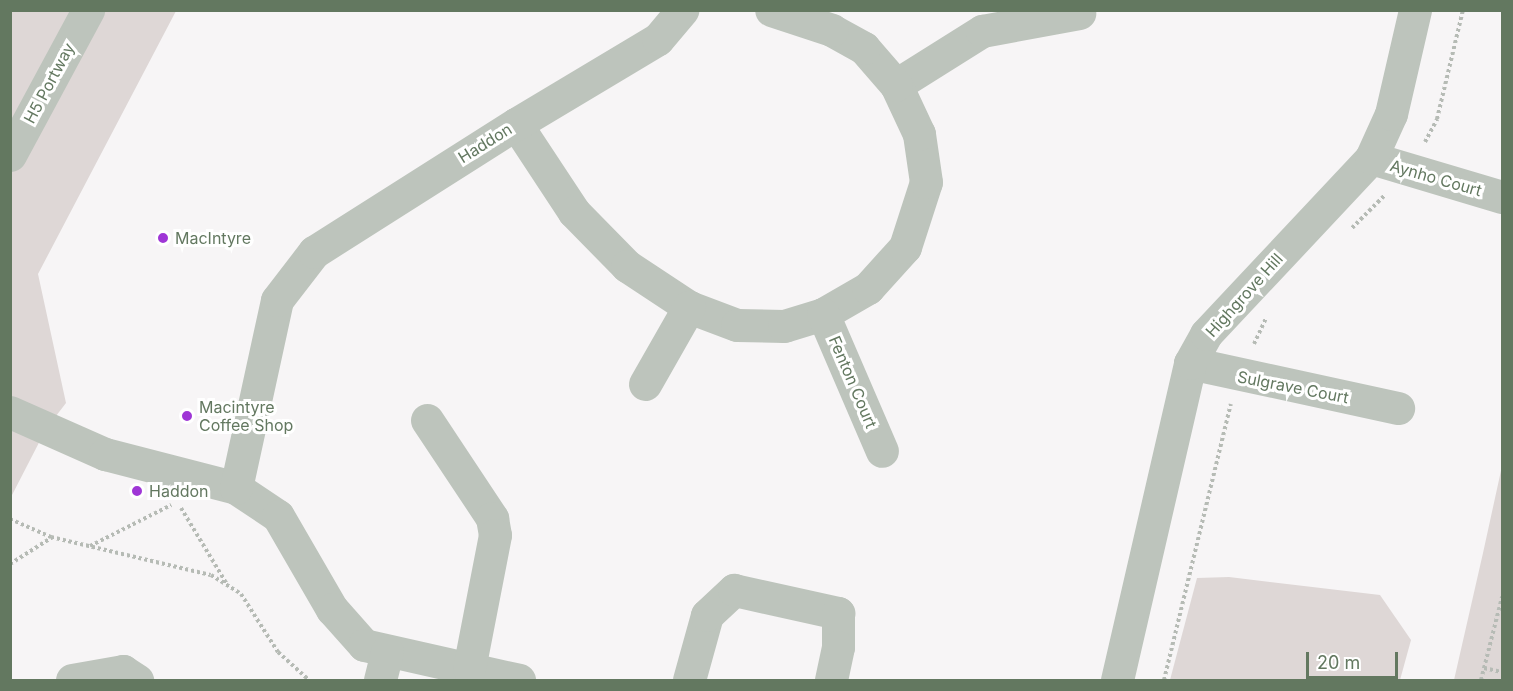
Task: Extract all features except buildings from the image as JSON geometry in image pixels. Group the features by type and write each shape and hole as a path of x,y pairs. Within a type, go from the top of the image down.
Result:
{"street":[{"name":"H5 Portway","path":"11,153 88,10"},
{"name":"Haddon","path":"236,488 277,300 314,252 516,124 658,39 682,10"},
{"path":"516,124 574,212 627,266 689,307 737,325 784,326 823,314 868,288 905,247 926,182 920,134 896,85 864,48 832,30 771,10"},
{"name":"Highgrove Hill","path":"1117,681 1190,363 1206,334 1371,158 1391,114 1415,10"},
{"path":"896,85 982,31 1079,13"},
{"name":"Aynho Court","path":"1371,158 1408,172 1503,197"},
{"path":"645,384 689,307"},
{"name":"Fenton Court","path":"823,314 882,451"},
{"name":"Sulgrave Court","path":"1190,363 1238,376 1398,408"},
{"path":"12,408 105,454 236,488 279,516 332,609 383,666 469,669 519,681"},
{"path":"427,420 492,518 495,535 469,669"},
{"path":"689,681 706,615 734,590 838,613 838,647 831,681"},
{"path":"72,681 123,671 137,681"}],"path":[{"path":"1350,231 1408,172 1437,119 1463,10"},
{"path":"1164,681 1238,376 1268,315"},
{"path":"90,546 178,502 229,587"},
{"path":"10,519 51,537 211,575 241,594 278,652 309,681"},
{"path":"10,564 51,537"},
{"path":"1481,681 1503,597"},
{"path":"1485,668 1503,672"}],"shaded area":[{"path":"10,11 176,11 38,274 66,403 46,429 11,497"},
{"path":"1502,466 1502,680 1454,680 1483,553"},
{"path":"1229,577 1380,595 1411,640 1400,680 1170,680 1197,578"}],"place":[{"name":"MacIntyre","path":"163,238"},
{"name":"Macintyre Coffee Shop","path":"187,416"},
{"name":"Haddon","path":"137,491"}]}
